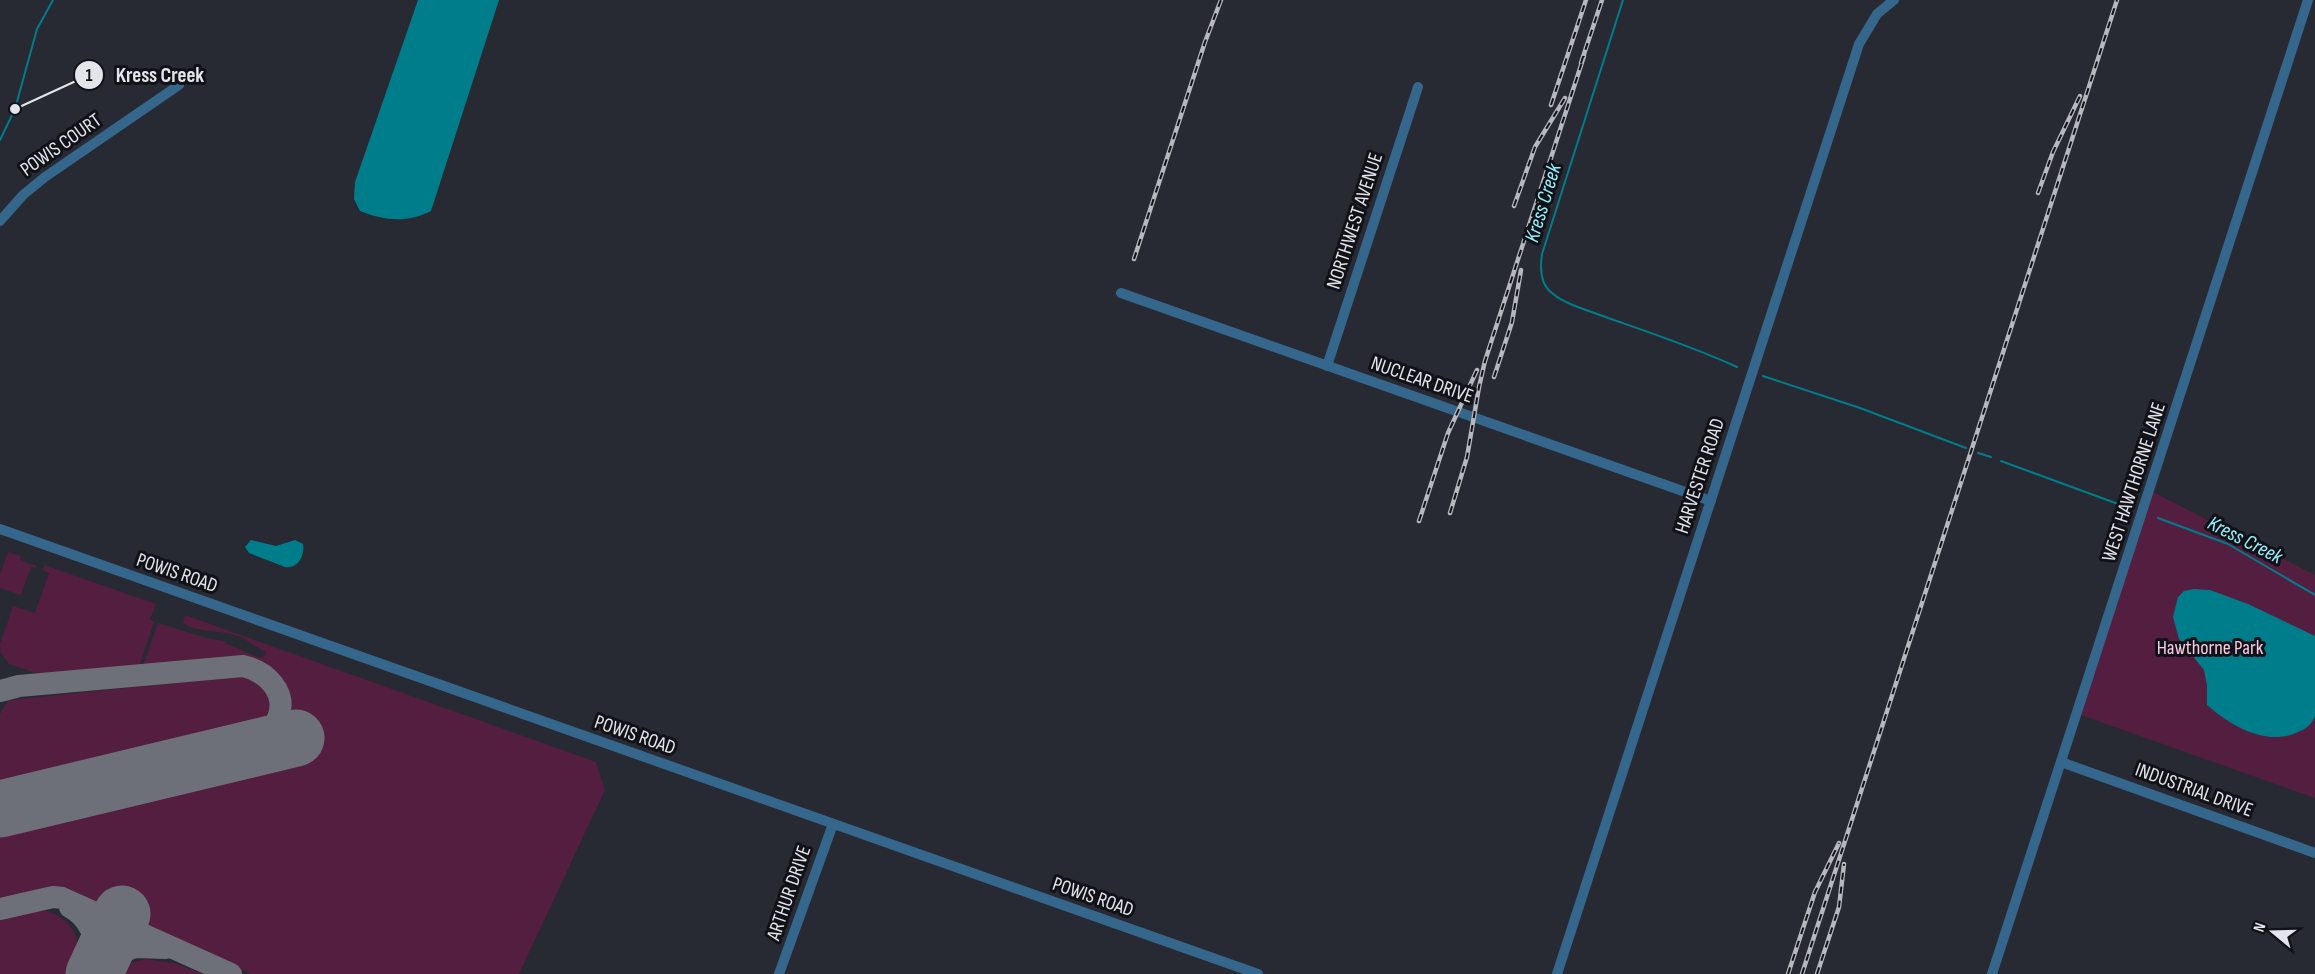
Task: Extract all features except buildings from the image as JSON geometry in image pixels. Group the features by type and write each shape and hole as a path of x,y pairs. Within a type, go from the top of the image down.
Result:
{"street":[{"name":"HARVESTER ROAD","path":"1557,974 1859,44 1877,14 1894,0"},
{"name":"WEST HAWTHORNE LANE","path":"1992,974 2308,0"},
{"name":"POWIS COURT","path":"0,221 23,195 45,177 179,85"},
{"name":"NORTHWEST AVENUE","path":"1327,366 1418,87"},
{"name":"NUCLEAR DRIVE","path":"1121,293 1711,501"},
{"name":"POWIS ROAD","path":"0,529 1258,974"},
{"name":"INDUSTRIAL DRIVE","path":"2061,762 2315,852"},
{"name":"ARTHUR DRIVE","path":"779,974 833,824"}],"green space":[{"name":"Hawthorne Park","path":"2151,491 2315,575 2315,798 2078,714"},
{"path":"8,552 21,556 20,560 37,566 36,568 31,567 21,595 0,588 0,574"},
{"path":"44,565 156,604 150,619 154,622 139,667 42,675 9,664 1,653 0,644 13,606 35,613 49,573 43,570"},
{"path":"185,615 596,762 605,790 519,974 251,974 135,920 138,913 113,900 109,908 73,891 57,887 0,898 0,828 301,757 285,688 276,674 261,663 243,657 230,657 143,666 158,623 210,639 225,641 227,644 260,658 266,652 235,635 189,626 183,623"},
{"path":"241,676 260,685 269,700 266,716 250,730 0,788 0,714 10,700"},
{"path":"42,910 63,919 74,933 79,952 78,974 0,974 0,919"},
{"path":"145,959 174,963 203,974 116,974 130,963"}],"water":[{"path":"418,0 499,0 431,211 405,219 387,219 360,211 354,199 355,182"},
{"path":"251,540 276,546 295,540 303,544 303,553 297,564 285,567 249,553 245,547"},
{"path":"2210,590 2248,604 2315,636 2315,717 2312,723 2286,736 2262,736 2238,727 2207,705 2204,670 2179,639 2173,617 2178,597 2184,591"}],"waterway":[{"name":"Kress Creek","path":"0,140 15,109 37,29 53,0"},
{"name":"Kress Creek","path":"1623,0 1542,254 1543,280 1552,293 1572,305 1690,347 1737,367"},
{"name":"Kress Creek","path":"1763,376 1860,408 1966,448"},
{"name":"Kress Creek","path":"1978,453 1991,457"},
{"name":"Kress Creek","path":"2001,461 2129,508"},
{"name":"Kress Creek","path":"2158,518 2228,544 2315,595"}],"taxiway":[{"path":"0,691 19,686 243,666 267,678 273,684 280,700 278,718 260,746"},
{"path":"0,909 53,897 62,898 231,974"},
{"path":"70,907 87,923 101,960 135,947 166,948"}],"runway":[{"path":"0,809 296,738"},
{"path":"94,974 122,914"}],"railway":[{"path":"1134,259 1221,0"},
{"path":"1551,105 1586,0"},
{"path":"1581,63 1602,0"},
{"path":"1802,974 2117,0"},
{"path":"1450,513 1467,457 1485,361 1584,56"},
{"path":"2038,193 2053,152 2080,96"},
{"path":"1514,206 1535,147 1565,98"},
{"path":"1494,377 1512,322 1521,270"},
{"path":"1419,521 1448,433 1477,370"},
{"path":"1788,974 1815,892 1839,843"},
{"path":"1817,974 1839,907 1844,864"}],"place":[{"name":"Kress Creek","path":"15,109"}]}
